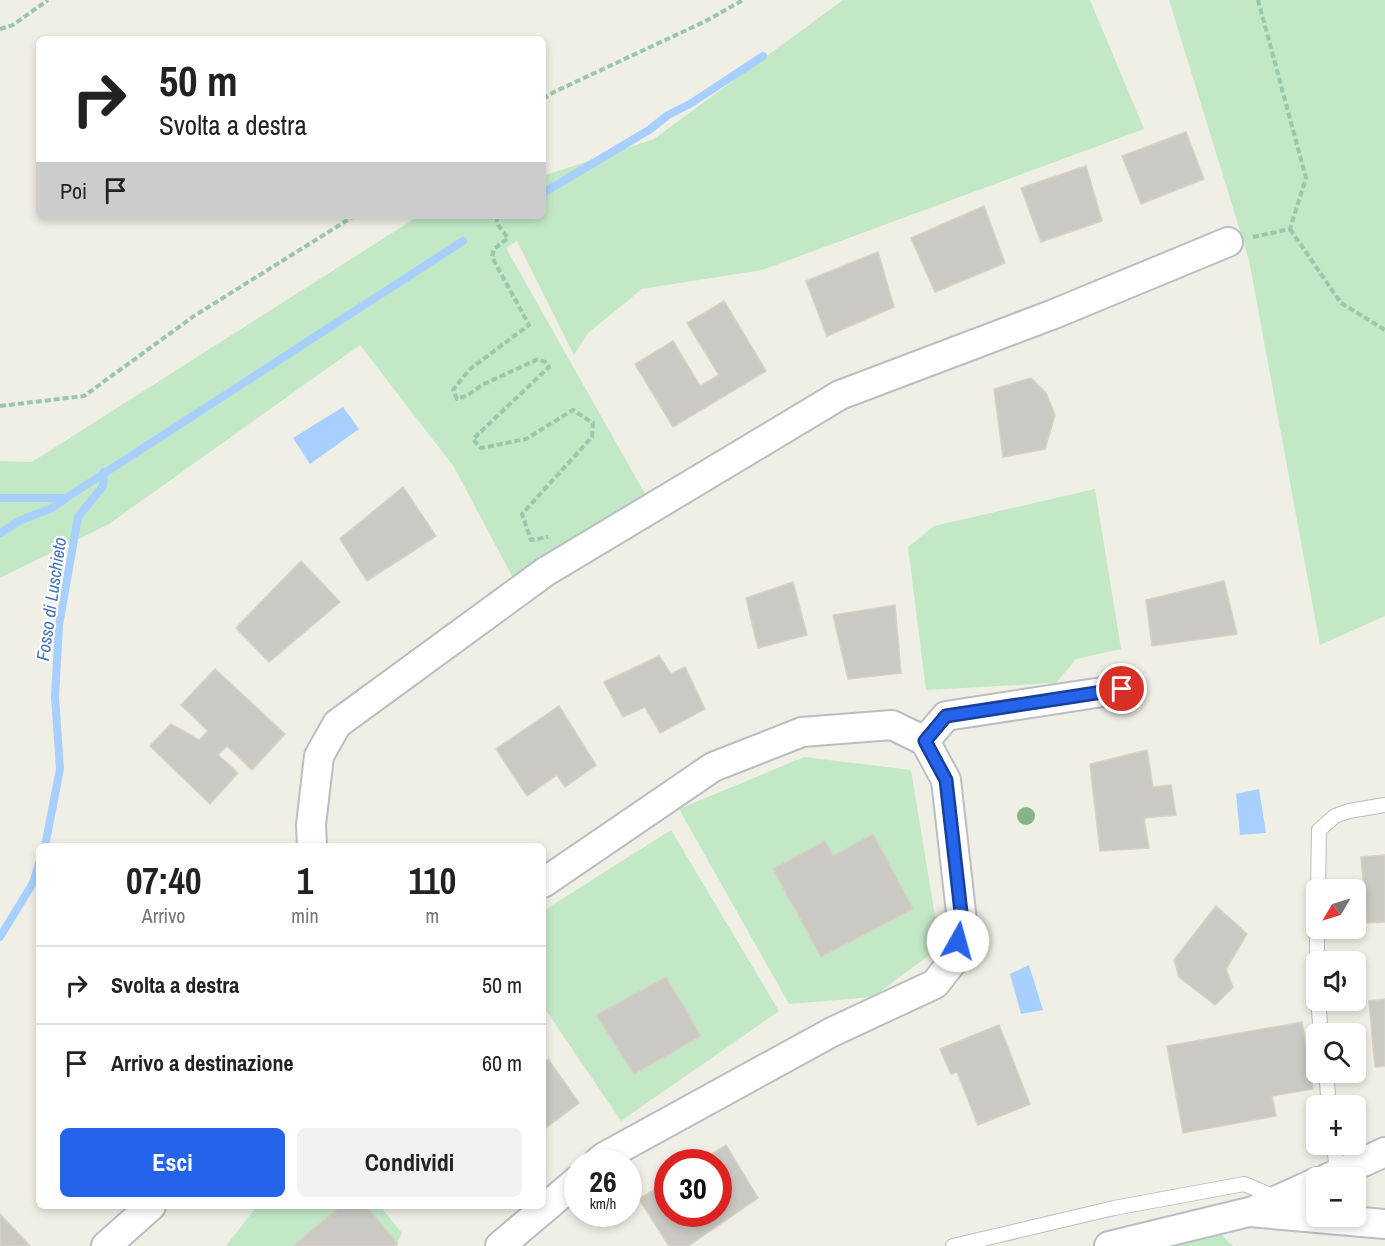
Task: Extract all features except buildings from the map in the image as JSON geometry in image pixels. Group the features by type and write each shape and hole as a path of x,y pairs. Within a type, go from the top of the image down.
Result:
{"street":[{"path":"312,843 311,825 320,756 337,724 545,572 840,395 1053,314 1228,242"},
{"path":"925,741 946,716 1122,689"},
{"path":"546,881 713,767 802,732 892,725 925,741 946,780 962,921 953,961 935,984 832,1032 619,1149"},
{"path":"1352,1167 1385,1152"},
{"path":"1109,1246 1249,1212 1306,1187"},
{"path":"546,1207 564,1192"},
{"path":"106,1246 148,1209"},
{"path":"500,1246 544,1209"},
{"path":"1249,1212 1385,1224"}],"lane":[{"path":"1318,879 1319,831 1335,816 1349,811 1385,805"},
{"path":"953,1246 1114,1208 1244,1184 1280,1199"}],"path":[{"path":"0,28 13,25 48,0"},
{"path":"546,97 706,21 743,0"},
{"path":"1258,0 1306,178 1290,229"},
{"path":"0,406 84,396 194,316 349,219"},
{"path":"497,219 498,225 508,238 494,249 492,258 529,325 470,369 453,390 457,399 468,395 538,359 549,367 473,439 481,448 526,439 573,410 593,423 592,436 522,514 531,540 552,537"},
{"path":"1228,242 1290,229"},
{"path":"1290,229 1341,303 1385,330"}],"green space":[{"path":"843,0 1090,0 1144,129 762,270 642,289 588,333 574,355 517,241 506,248 653,508 520,591 454,467 360,345 109,524 0,578 0,461 32,462 414,219 546,219 546,175 654,139"},
{"path":"1169,0 1385,0 1385,616 1320,645 1249,260"},
{"path":"1095,489 1121,649 1076,659 1056,683 926,690 908,547 934,526"},
{"path":"804,757 911,770 940,947 873,997 789,1004 679,809"},
{"path":"671,830 779,1011 621,1121 546,1010 546,909"},
{"path":"255,1209 382,1209 402,1233 397,1243 398,1246 226,1246"},
{"path":"1208,1222 1233,1246 1109,1246"}],"water":[{"path":"343,407 359,429 310,464 293,438"},
{"path":"1259,789 1266,833 1240,835 1236,794"},
{"path":"1029,965 1043,1010 1021,1014 1010,974"}],"waterway":[{"path":"546,191 649,130 668,115 690,104 763,56"},
{"path":"0,498 66,498 463,241"},
{"name":"Fosso di Luschieto","path":"46,843 60,769 55,697 59,625 78,517 103,486 104,472"},
{"path":"0,533 21,520 52,508 65,499"},
{"name":"Fosso di Luschieto","path":"0,937 33,883 36,874"}],"route":[{"path":"958,941 962,921 946,780 925,741 946,716 1122,689"}]}
